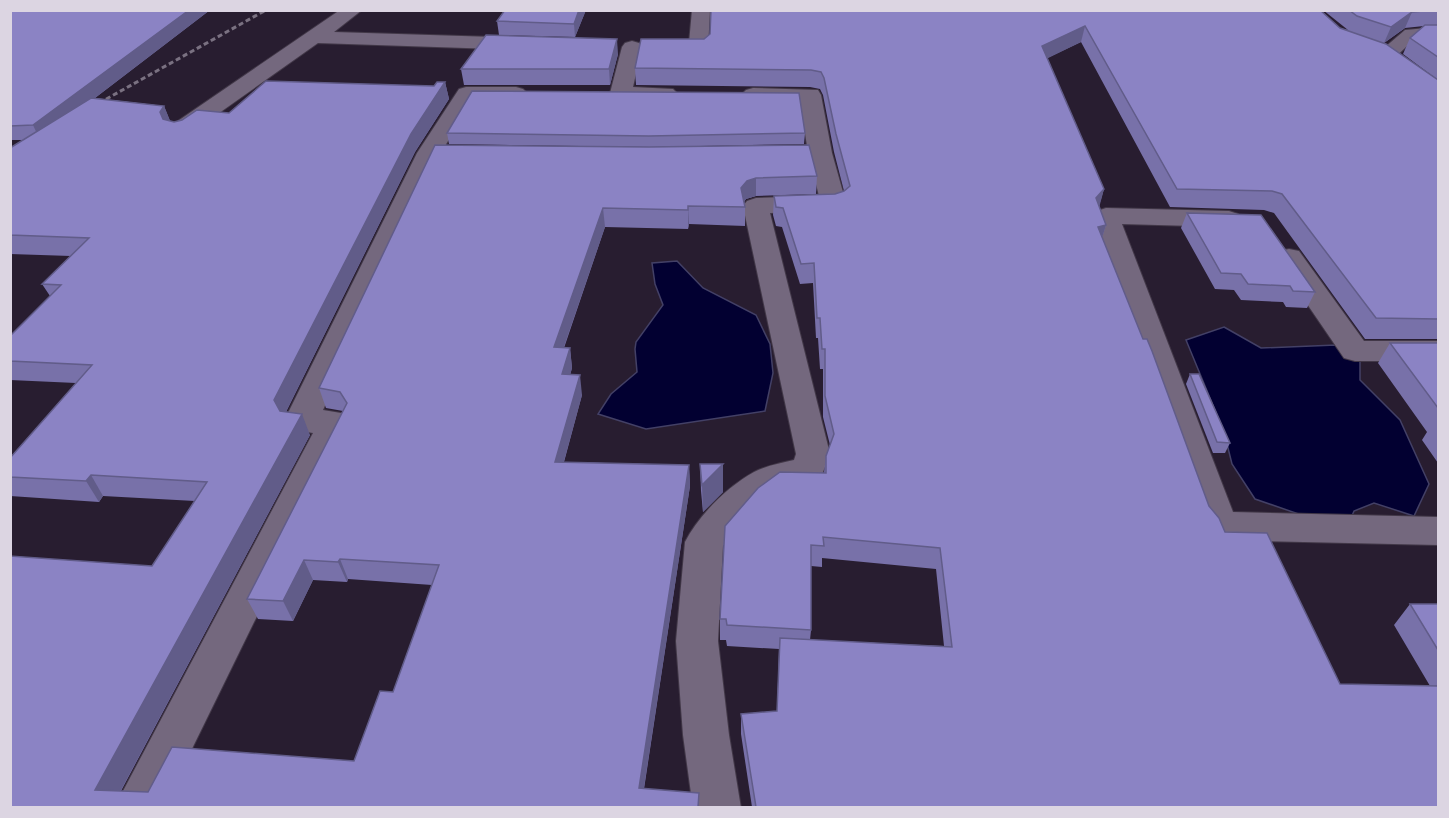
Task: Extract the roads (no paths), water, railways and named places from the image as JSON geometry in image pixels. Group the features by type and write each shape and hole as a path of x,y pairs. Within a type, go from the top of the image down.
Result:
{"street":[{"path":"180,130 353,10"},
{"path":"692,94 609,93 621,47 698,49 701,10"},
{"path":"1387,54 1412,34 1438,33"},
{"path":"314,37 543,45"},
{"path":"1365,46 1387,54 1404,66"},
{"path":"138,807 335,422 301,421 429,153 466,93 538,93"},
{"path":"717,807 706,735 697,641 704,542 742,498 768,480 809,468 813,454 756,206 832,203 810,95 728,94"},
{"path":"429,153 499,154"},
{"path":"741,154 820,153"},
{"path":"1438,351 1355,351 1261,225 1106,216 1220,526 1438,531"}],"railway":[{"path":"92,107 266,10"}]}
